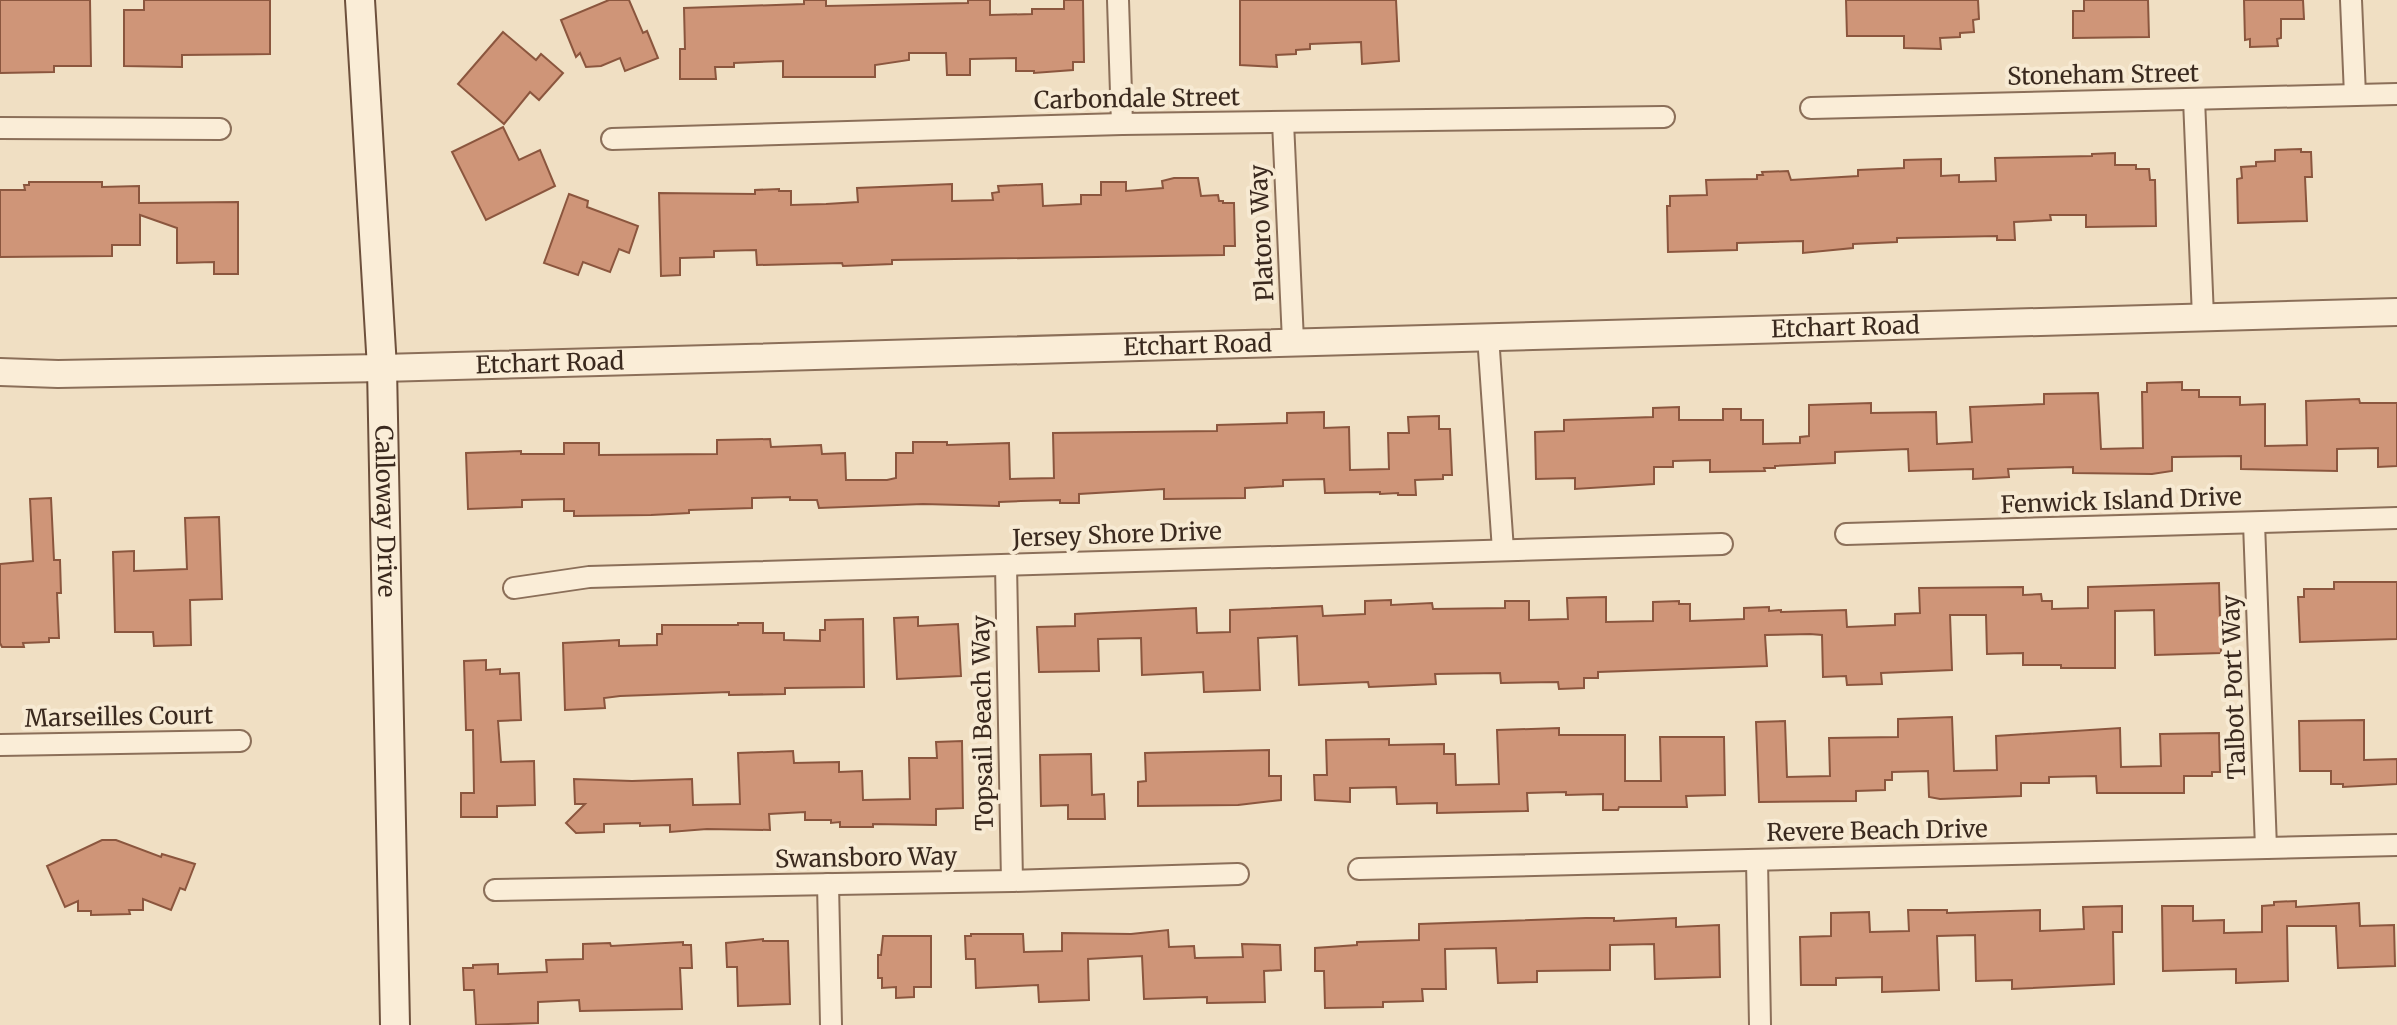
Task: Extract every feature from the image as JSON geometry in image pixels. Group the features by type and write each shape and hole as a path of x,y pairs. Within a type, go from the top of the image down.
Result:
{"main road":[{"name":"Calloway Drive","path":"360,0 382,368 395,1025"}],"street":[{"path":"1118,0 1122,124"},
{"path":"2351,0 2355,95"},
{"name":"Stoneham Street","path":"1811,108 2397,94"},
{"path":"2194,99 2203,317"},
{"name":"Carbondale Street","path":"612,139 1122,124 1664,117"},
{"name":"Platoro Way","path":"1283,122 1293,341"},
{"path":"0,128 220,129"},
{"name":"Etchart Road","path":"0,372 58,374 382,368 2397,312"},
{"path":"1488,336 1503,550"},
{"name":"Fenwick Island Drive","path":"1846,534 2397,518"},
{"name":"Talbot Port Way","path":"2254,523 2266,848"},
{"name":"Jersey Shore Drive","path":"514,588 589,577 1722,544"},
{"name":"Topsail Beach Way","path":"1006,565 1012,881"},
{"name":"Marseilles Court","path":"0,745 240,741"},
{"name":"Revere Beach Drive","path":"1359,869 2397,845"},
{"path":"1757,860 1760,1025"},
{"name":"Swansboro Way","path":"495,890 1238,874"},
{"path":"828,884 831,1025"}],"building":[{"path":"0,0 90,0 91,66 54,66 54,72 0,73"},
{"path":"144,0 270,0 270,54 182,55 182,67 124,66 124,10 144,10"},
{"path":"609,0 629,0 658,58 625,71 620,58 601,66 586,67 580,53 576,57 561,20"},
{"path":"804,0 826,0 826,6 990,0 990,15 1032,14 1032,9 1064,9 1064,0 1083,0 1084,62 1073,62 1073,70 1034,73 1016,71 1016,58 970,59 970,75 947,75 946,53 909,53 909,60 875,65 875,77 783,77 783,61 734,63 734,67 715,67 716,79 680,79 680,49 685,49 684,8 804,4"},
{"path":"1240,0 1396,0 1399,61 1362,64 1361,42 1310,44 1310,49 1296,50 1296,54 1276,55 1277,67 1240,65"},
{"path":"1846,0 1978,0 1979,19 1973,20 1974,32 1960,33 1960,37 1940,38 1941,49 1904,48 1904,36 1847,36"},
{"path":"2084,0 2148,0 2149,37 2073,38 2073,11 2084,11"},
{"path":"2244,0 2303,0 2304,19 2281,19 2278,46 2250,47 2250,39 2245,40"},
{"path":"503,32 536,60 541,54 563,73 539,100 530,92 504,124 458,84"},
{"path":"503,127 519,160 540,150 555,186 486,220 452,152"},
{"path":"2301,149 2301,152 2311,152 2312,177 2305,177 2307,221 2238,223 2237,179 2242,178 2241,167 2275,161 2275,150"},
{"path":"2115,153 2115,165 2136,165 2136,169 2149,169 2150,180 2155,180 2156,226 2086,227 2086,215 2050,215 2051,220 2014,222 2015,240 1997,240 1997,236 1897,238 1897,242 1853,244 1853,248 1803,253 1803,241 1737,243 1737,250 1668,252 1667,206 1670,206 1670,196 1707,195 1706,180 1757,179 1757,175 1763,175 1762,172 1788,171 1791,180 1858,176 1858,170 1904,168 1904,160 1941,159 1941,176 1959,175 1959,182 1996,181 1995,158"},
{"path":"1198,178 1201,196 1218,195 1223,203 1234,203 1235,246 1224,246 1224,255 892,260 892,264 843,266 842,263 757,265 756,250 714,251 714,257 680,258 680,275 661,276 659,193 755,194 755,190 779,189 791,191 791,205 858,202 857,188 952,184 952,201 993,200 992,193 999,192 998,186 1042,184 1043,206 1081,204 1081,195 1101,195 1101,182 1126,182 1126,191 1163,188 1162,181"},
{"path":"29,182 102,182 102,187 139,186 139,203 238,202 238,274 214,274 214,262 177,263 177,228 140,215 140,245 112,245 112,256 0,257 0,190 25,190 24,185 29,185"},
{"path":"569,194 588,201 587,207 638,226 629,253 619,249 610,272 583,262 578,275 544,263"},
{"path":"2182,382 2182,390 2199,390 2199,397 2240,397 2240,405 2265,404 2265,446 2307,445 2306,401 2359,399 2360,403 2397,403 2397,466 2378,467 2378,448 2337,449 2337,471 2241,469 2241,456 2172,457 2172,471 2152,474 2073,473 2073,467 2008,469 2009,477 1973,479 1973,469 1909,471 1908,449 1835,452 1835,463 1775,466 1764,468 1765,471 1710,472 1710,460 1673,461 1673,467 1654,467 1654,484 1575,489 1575,478 1536,479 1535,432 1564,431 1564,420 1653,417 1653,408 1679,407 1679,420 1723,420 1723,409 1741,409 1741,420 1763,420 1763,444 1800,443 1800,437 1809,436 1809,405 1871,403 1871,413 1936,412 1937,444 1972,442 1970,407 2044,404 2044,394 2098,393 2101,449 2143,448 2142,392 2147,392 2147,383"},
{"path":"1324,412 1324,428 1349,427 1350,470 1389,469 1388,433 1409,433 1408,417 1439,416 1439,429 1450,429 1452,475 1443,475 1443,479 1415,480 1416,495 1325,493 1324,479 1283,480 1283,486 1245,488 1245,498 1164,499 1164,489 1079,494 1079,503 1021,501 999,502 999,506 923,504 819,508 817,500 790,500 790,497 752,498 752,508 651,515 574,516 574,511 564,511 564,499 522,500 522,507 468,509 466,453 521,451 521,454 564,454 564,443 599,443 599,455 717,454 717,440 770,439 771,447 821,445 822,454 845,453 846,480 887,480 896,478 896,453 913,453 913,442 947,442 947,445 1009,443 1010,479 1054,478 1053,433 1217,431 1217,425 1287,423 1287,413"},
{"path":"51,498 54,560 60,560 61,593 57,593 59,638 49,638 49,642 23,643 24,647 2,647 0,564 33,561 30,499"},
{"path":"219,517 222,599 190,600 191,645 154,646 153,632 115,632 113,552 134,551 134,571 187,569 185,518"},
{"path":"2334,582 2397,582 2397,639 2300,642 2298,597 2304,597 2304,589 2334,589"},
{"path":"2219,583 2221,653 2155,655 2154,610 2115,611 2115,668 2023,665 2023,653 1987,654 1986,615 1950,615 1952,670 1881,673 1882,684 1847,685 1846,676 1823,677 1822,635 1810,634 1765,635 1767,666 1598,672 1598,678 1584,678 1584,688 1559,689 1558,682 1501,683 1500,673 1435,674 1436,684 1369,687 1368,682 1299,685 1297,636 1258,638 1260,690 1204,692 1203,672 1142,675 1141,638 1098,639 1099,671 1039,672 1037,627 1075,626 1075,614 1196,608 1197,633 1230,632 1230,610 1322,606 1323,616 1365,614 1365,601 1391,600 1391,605 1432,603 1433,609 1505,608 1505,601 1529,601 1529,620 1568,619 1567,598 1606,597 1606,622 1653,621 1653,602 1679,601 1679,604 1690,604 1690,621 1744,619 1744,608 1769,607 1769,611 1781,612 1846,610 1847,627 1895,625 1895,614 1920,613 1919,588 2023,587 2023,595 2041,594 2042,601 2052,601 2052,609 2088,608 2088,587"},
{"path":"918,617 918,626 958,624 961,676 897,679 894,618"},
{"path":"863,619 864,687 785,688 785,694 729,695 729,692 620,696 604,698 605,708 565,710 563,643 619,640 619,646 657,645 657,634 662,634 662,625 738,623 763,623 763,633 784,633 784,640 820,641 820,630 825,630 825,620"},
{"path":"486,660 486,670 500,669 500,674 519,673 521,720 498,721 501,762 534,761 535,805 497,806 497,817 461,817 461,793 474,793 473,730 466,730 464,661"},
{"path":"1952,717 1954,771 1997,770 1996,736 2120,728 2121,767 2161,766 2160,734 2219,733 2220,772 2212,772 2212,776 2184,776 2184,793 2097,793 2096,776 2049,777 2049,783 2021,783 2021,796 1940,799 1929,797 1928,771 1892,772 1892,780 1885,780 1885,790 1856,791 1856,801 1759,802 1756,722 1785,721 1787,777 1830,776 1829,738 1898,737 1898,719"},
{"path":"2364,720 2364,760 2397,759 2397,784 2343,787 2343,784 2331,784 2331,771 2300,771 2299,721"},
{"path":"1559,728 1559,735 1625,735 1625,781 1661,781 1660,737 1724,737 1725,795 1686,796 1687,807 1619,807 1618,810 1603,810 1603,794 1527,793 1528,811 1437,813 1437,803 1397,804 1396,787 1350,788 1350,802 1315,800 1314,775 1327,775 1326,740 1389,739 1389,745 1444,744 1444,754 1455,754 1456,785 1499,784 1497,730"},
{"path":"962,741 963,808 936,809 936,825 840,827 840,822 831,823 831,820 805,820 805,812 769,814 770,830 670,832 670,825 640,826 640,823 604,824 604,832 576,833 566,823 585,804 575,804 574,779 692,779 693,805 740,804 738,753 793,751 794,763 839,762 839,772 862,771 863,800 910,799 909,758 937,758 936,742"},
{"path":"1269,750 1269,776 1281,776 1281,800 1238,805 1138,806 1138,782 1146,781 1145,753"},
{"path":"1091,754 1092,795 1104,794 1105,819 1068,819 1068,805 1041,806 1040,755"},
{"path":"102,840 116,840 161,857 162,854 195,864 185,890 180,888 171,910 143,899 143,910 129,910 130,914 91,915 91,911 78,911 78,901 65,907 47,866"},
{"path":"2296,901 2296,907 2359,903 2360,926 2394,925 2395,966 2338,968 2336,926 2287,926 2288,981 2236,983 2236,969 2163,971 2162,906 2193,906 2193,921 2224,920 2224,933 2262,932 2262,906"},
{"path":"2122,906 2122,932 2113,932 2114,984 2012,989 2012,980 1976,981 1975,935 1937,936 1939,990 1882,992 1882,977 1836,978 1836,985 1801,985 1800,937 1831,936 1831,913 1869,912 1870,932 1909,931 1908,910 1947,910 1947,913 2040,910 2040,931 2084,929 2083,907"},
{"path":"1614,918 1614,921 1676,918 1676,927 1719,925 1720,977 1655,979 1654,944 1610,945 1610,970 1537,971 1537,982 1498,983 1496,948 1445,949 1446,989 1422,989 1423,1001 1383,1002 1383,1007 1325,1008 1324,971 1315,971 1315,948 1357,945 1357,942 1419,940 1419,924"},
{"path":"1168,930 1169,947 1194,946 1195,958 1243,957 1242,944 1280,945 1281,970 1264,971 1265,1002 1207,1003 1207,997 1144,999 1142,956 1088,959 1089,1000 1039,1002 1038,985 976,988 975,959 966,959 965,936 971,934 1023,934 1024,952 1062,951 1062,933 1131,934"},
{"path":"883,936 931,936 931,987 914,987 914,997 896,998 896,987 882,988 882,978 878,978 878,955 881,955"},
{"path":"763,939 788,941 790,1004 738,1006 737,967 727,967 726,943"},
{"path":"683,942 683,945 691,945 692,968 680,968 682,1009 580,1011 579,1000 538,1002 538,1023 476,1025 474,990 464,990 463,968 473,968 473,965 498,964 498,974 547,972 546,960 583,959 583,944 610,943 611,946"}]}
